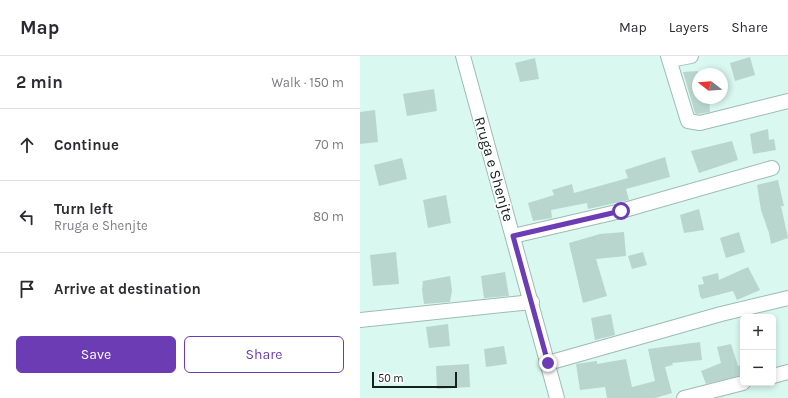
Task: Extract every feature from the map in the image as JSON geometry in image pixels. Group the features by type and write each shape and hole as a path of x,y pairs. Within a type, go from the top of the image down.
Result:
{"street":[{"name":"Rruga e Shenjte","path":"463,56 532,302 557,398"},
{"path":"691,56 669,58 688,121 700,123 788,101"},
{"path":"513,236 621,211 772,168"},
{"path":"548,363 721,314 788,298"},
{"path":"360,320 532,302"},
{"path":"776,375 788,372"},
{"path":"684,398 740,384"}],"building":[{"path":"750,57 755,75 735,81 730,63"},
{"path":"535,58 539,79 520,82 515,63"},
{"path":"692,71 692,103 683,72"},
{"path":"434,89 437,111 407,116 403,94"},
{"path":"692,104 709,104 710,112 695,113"},
{"path":"375,110 378,142 360,144 360,112"},
{"path":"768,129 769,140 774,139 776,150 753,154 750,134"},
{"path":"732,141 738,160 699,173 691,151"},
{"path":"665,157 670,177 626,189 629,200 588,209 587,203 551,210 552,218 533,221 528,203 554,195 552,190 572,184 574,193 628,178 625,170"},
{"path":"402,158 407,179 379,186 374,165"},
{"path":"778,180 784,206 781,206 788,238 771,244 761,210 757,185"},
{"path":"446,195 451,223 428,228 423,200"},
{"path":"699,209 704,230 684,233 680,215"},
{"path":"624,232 626,256 596,259 607,296 583,303 569,243 600,234"},
{"path":"739,232 745,252 726,258 720,238"},
{"path":"396,252 399,284 373,286 370,255"},
{"path":"643,252 647,265 632,269 628,256"},
{"path":"748,267 760,290 737,300 733,291 702,299 700,296 698,285 704,284 702,277 718,273 719,280"},
{"path":"505,272 509,296 484,298 481,276"},
{"path":"450,276 452,290 450,302 424,304 422,290 423,281"},
{"path":"611,314 615,335 595,340 591,318"},
{"path":"448,324 450,346 429,348 426,327"},
{"path":"700,342 702,360 672,363 673,365 665,367 672,393 655,398 607,398 605,387 580,390 576,364 597,361 597,364 626,359 632,387 655,381 648,349"},
{"path":"731,344 738,366 740,366 740,376 706,384 701,371 721,363 717,347"},
{"path":"504,346 507,364 486,367 484,349"},
{"path":"469,364 470,387 437,389 436,366"}],"route":[{"path":"548,363 513,236 621,211"}]}
